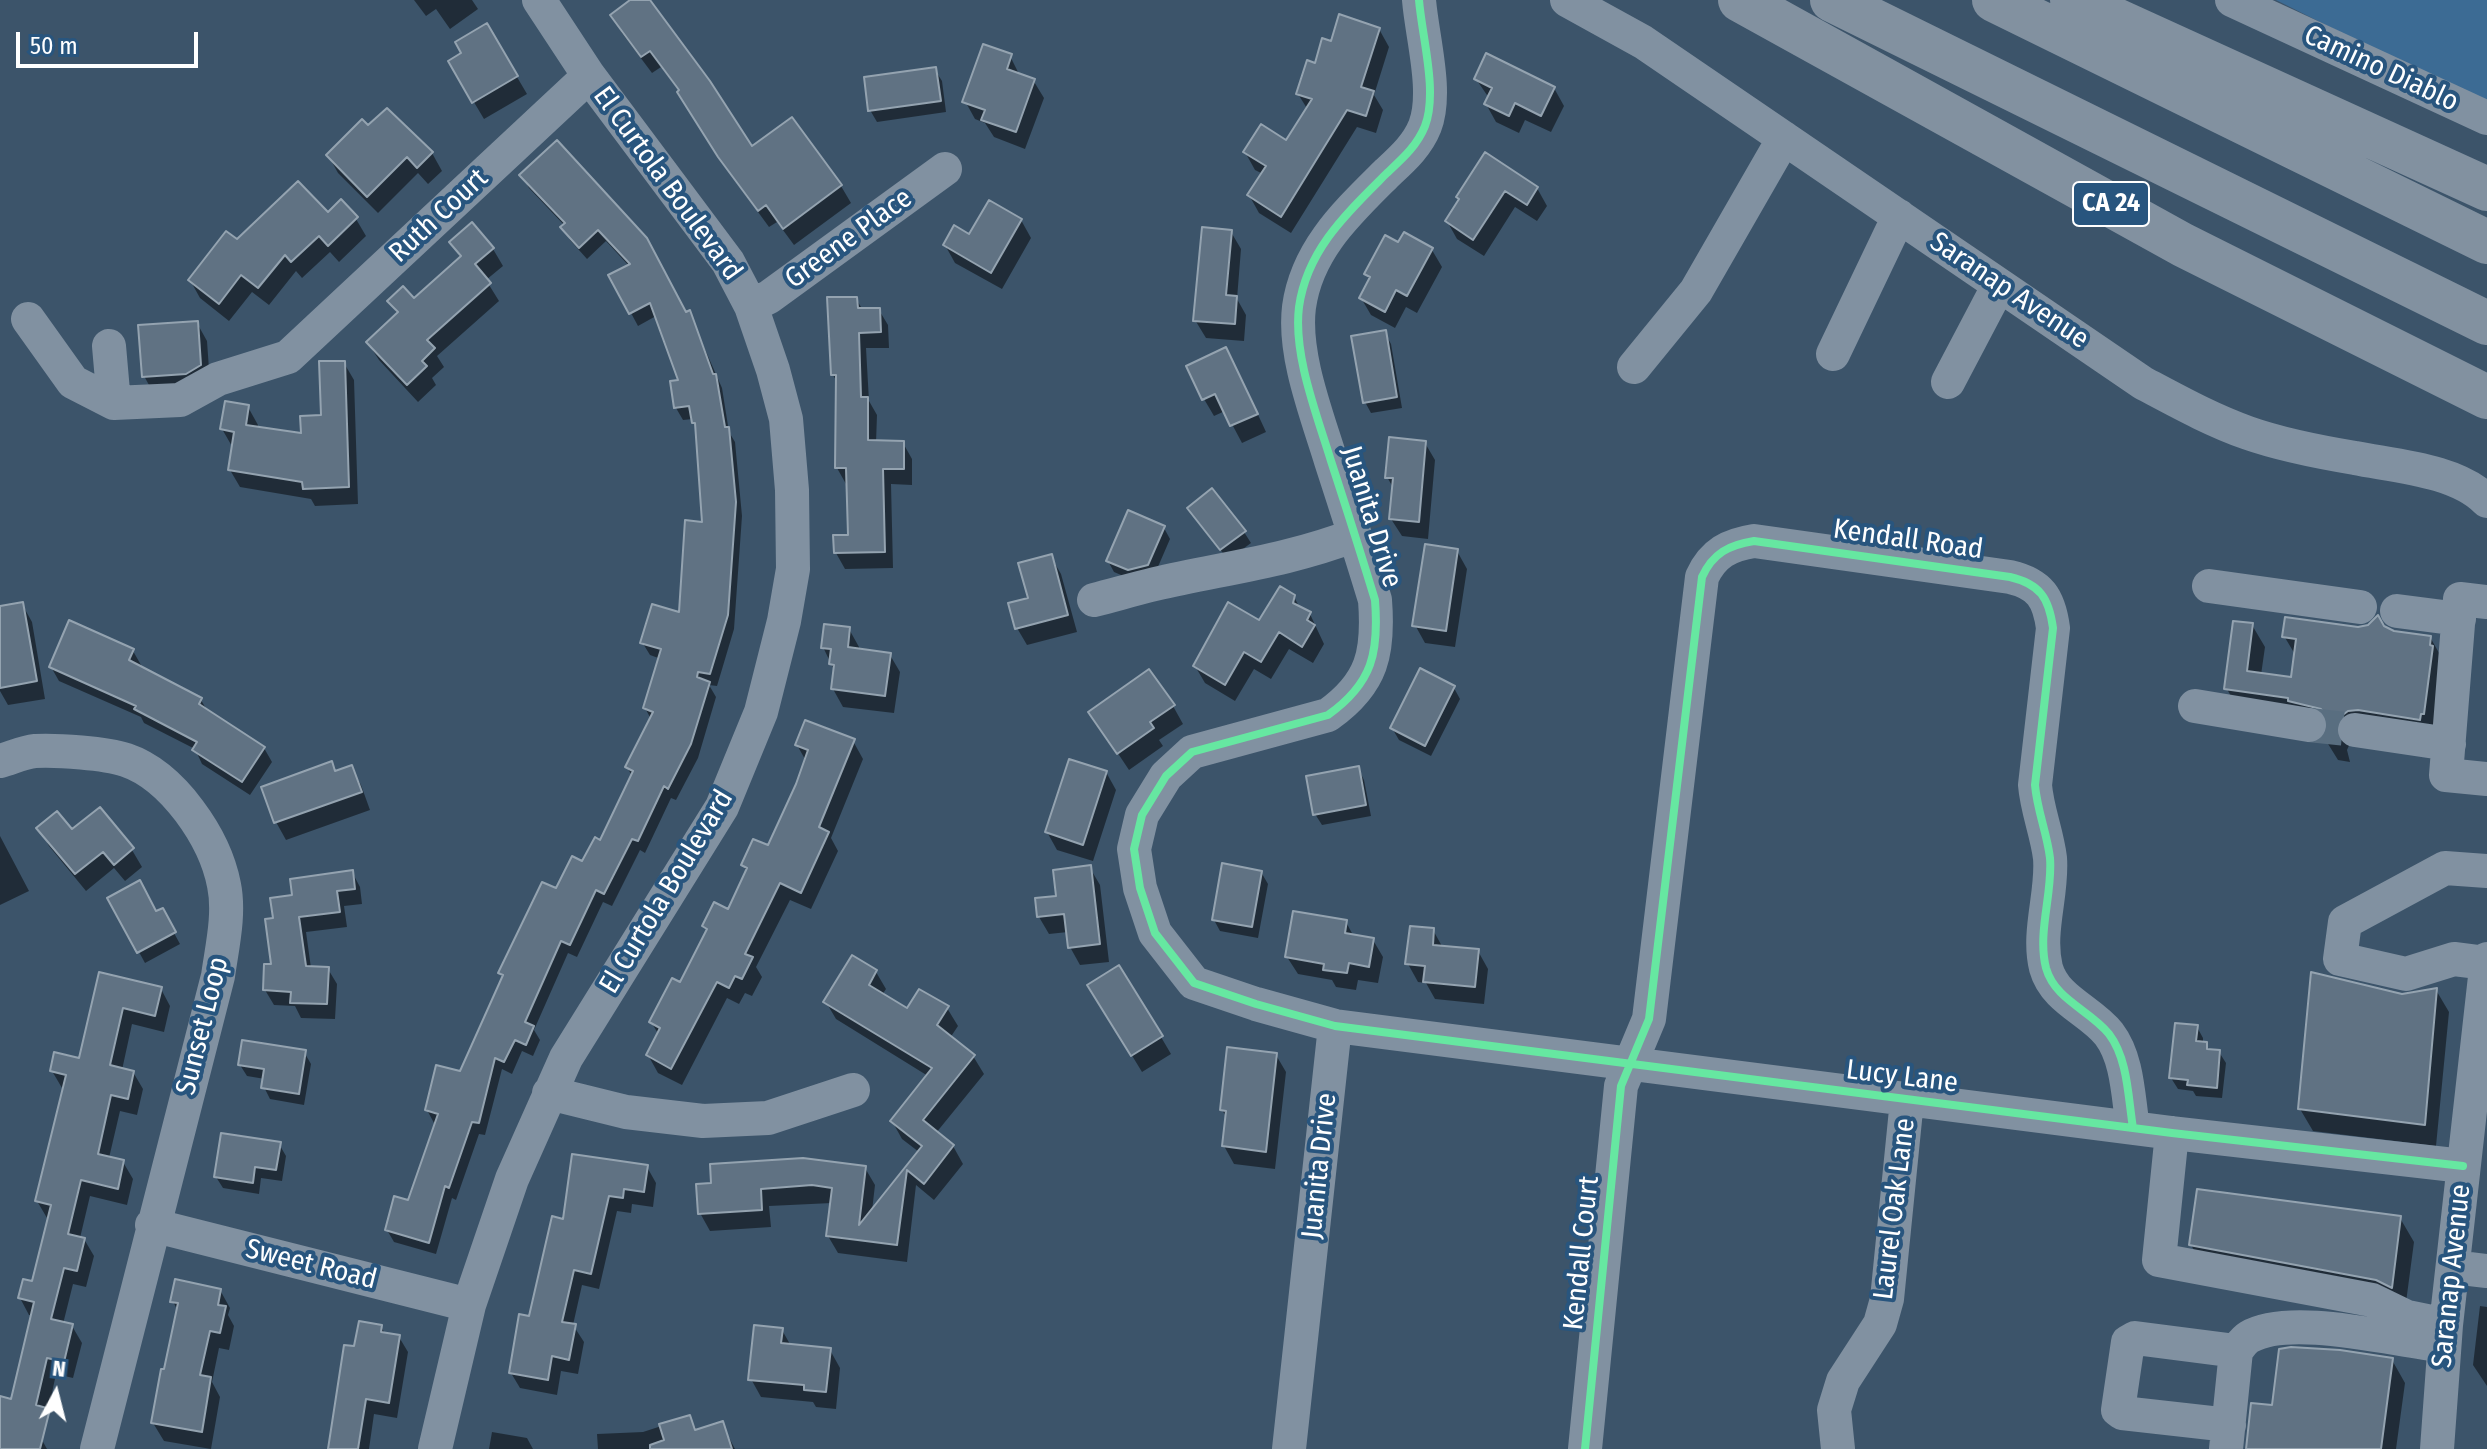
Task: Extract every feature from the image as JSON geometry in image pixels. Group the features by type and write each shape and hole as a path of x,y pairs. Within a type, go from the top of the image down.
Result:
{"highway":[{"name":"CA 24","path":"1740,0 2183,245 2487,397"},
{"path":"1832,0 2487,323"},
{"path":"1994,0 2487,242"},
{"path":"2072,0 2487,189"},
{"path":"2129,0 2487,158"}],"street":[{"name":"El Curtola Boulevard","path":"435,1449 469,1305 512,1179 566,1058 722,807 761,712 784,621 793,569 792,490 786,419 751,306 728,262 589,76 539,0"},
{"name":"Juanita Drive","path":"1289,1449 1335,1026 1194,983 1155,933 1140,888 1134,849 1142,815 1166,776 1192,752 1328,715 1347,701 1362,684 1375,648 1375,600 1319,421 1298,336 1299,307 1313,265 1337,222 1414,147 1425,125 1429,106 1428,80 1419,0"},
{"name":"Saranap Avenue","path":"1567,0 1643,42 2143,383 2181,404 2249,433 2313,450 2429,472 2459,483 2487,501"},
{"name":"Camino Diablo","path":"2232,0 2487,118"},
{"name":"Ruth Court","path":"114,403 180,400 218,379 288,357 589,76"},
{"path":"1634,367 1696,291 1784,138"},
{"name":"Greene Place","path":"751,306 769,297 945,169"},
{"path":"1833,354 1899,216"},
{"path":"1948,382 1999,285"},
{"path":"28,319 73,382 114,403"},
{"path":"109,346 114,403"},
{"path":"1094,600 1155,584 1271,561 1355,535"},
{"name":"Kendall Road","path":"1631,1064 1649,1019 1702,577 1709,562 1720,551 1754,541 2010,577 2027,581 2041,593 2050,608 2053,628 2035,785 2050,857 2044,948 2047,969 2055,986 2107,1031 2121,1053 2133,1128"},
{"path":"2209,586 2360,607"},
{"path":"2397,611 2473,611 2446,775 2487,779"},
{"path":"2195,706 2309,725"},
{"path":"2355,730 2449,744"},
{"name":"Sunset Loop","path":"0,761 33,751 86,754 126,760 158,777 190,812 213,849 225,887 225,931 220,961 97,1449"},
{"path":"2487,871 2445,868 2345,922 2340,959 2406,974 2454,959 2487,961"},
{"name":"Saranap Avenue","path":"2437,1449 2463,1166 2481,1066 2487,961"},
{"name":"Lucy Lane","path":"1335,1026 2172,1133 2463,1166"},
{"name":"Kendall Court","path":"1585,1449 1621,1086 1631,1064"},
{"path":"549,1093 626,1112 703,1121 768,1118 853,1090"},
{"name":"Laurel Oak Lane","path":"1838,1449 1834,1410 1843,1381 1880,1324 1887,1299 1907,1100"},
{"path":"2172,1133 2159,1260 2372,1300 2446,1335"},
{"name":"Sweet Road","path":"152,1225 469,1305"},
{"path":"2453,1267 2487,1271"},
{"path":"2236,1351 2131,1339 2128,1342 2118,1410 2228,1437 2236,1351 2246,1338 2264,1331 2293,1327 2370,1334 2446,1335"}],"shaded area":[{"path":"2276,0 2487,0 2487,102 2408,66"}],"building":[{"path":"630,0 650,0 710,81 752,146 792,117 842,185 783,229 766,205 758,211 718,157 677,92 679,90 650,51 641,57 610,15"},
{"path":"1339,14 1380,28 1361,87 1374,91 1366,116 1347,110 1281,217 1247,195 1266,166 1243,152 1261,124 1286,140 1312,99 1296,94 1307,60 1315,63 1322,38 1331,41"},
{"path":"487,23 518,76 472,103 448,61 461,53 455,42"},
{"path":"983,44 1012,54 1007,69 1035,79 1016,132 981,120 985,110 962,102"},
{"path":"1486,53 1555,87 1541,116 1515,103 1509,116 1484,104 1492,88 1474,79"},
{"path":"936,67 941,101 868,111 864,77"},
{"path":"387,108 433,152 417,168 407,157 367,197 326,155 362,119 368,125"},
{"path":"557,140 647,238 686,312 690,310 713,374 716,374 725,427 729,427 736,502 728,615 710,674 698,672 697,677 710,682 691,744 668,789 664,786 638,841 632,839 604,894 596,890 570,945 561,941 525,1022 534,1026 526,1045 515,1040 504,1062 495,1058 479,1123 472,1122 449,1188 445,1186 429,1243 385,1230 394,1196 408,1200 438,1114 425,1110 436,1065 460,1071 503,975 498,973 542,882 556,888 572,856 582,861 595,837 600,840 633,771 625,767 653,712 643,708 661,649 640,643 652,604 679,612 685,520 702,522 695,423 692,423 689,406 674,408 670,381 678,380 650,303 629,314 608,275 630,264 598,230 579,248 560,227 565,223 519,175"},
{"path":"1485,152 1538,187 1527,205 1505,191 1473,240 1445,221 1459,199 1456,197"},
{"path":"298,181 328,212 341,199 358,217 328,246 319,236 291,262 285,255 258,288 241,275 219,304 188,280 226,231 237,239"},
{"path":"989,200 1022,219 991,273 943,245 954,225 969,234"},
{"path":"472,222 494,248 475,264 491,283 427,340 435,348 422,361 427,366 407,385 366,342 398,312 387,301 403,286 414,298 461,256 449,242"},
{"path":"1202,227 1232,230 1226,295 1237,296 1235,324 1193,321"},
{"path":"1404,232 1433,248 1407,296 1396,290 1385,312 1359,298 1370,277 1364,274 1385,235 1398,242"},
{"path":"827,297 857,297 858,308 880,308 881,332 859,333 861,397 868,397 868,440 904,441 904,469 883,469 885,552 834,553 833,535 848,535 846,468 835,468 836,375 831,375"},
{"path":"198,321 201,365 186,374 142,377 138,325"},
{"path":"1386,330 1397,397 1363,403 1351,336"},
{"path":"1226,347 1258,414 1230,426 1215,394 1202,400 1186,366"},
{"path":"319,361 345,361 349,487 303,489 302,482 228,470 234,432 220,429 225,401 249,405 246,425 301,433 300,416 321,415"},
{"path":"1389,437 1426,441 1419,522 1389,519 1393,478 1385,478"},
{"path":"1212,488 1246,531 1220,550 1187,508"},
{"path":"1128,510 1165,526 1148,565 1128,570 1106,561"},
{"path":"1425,544 1458,549 1446,631 1412,626"},
{"path":"1052,554 1068,615 1015,629 1008,603 1028,598 1018,563"},
{"path":"1280,586 1295,595 1293,603 1311,612 1307,620 1315,625 1302,647 1279,632 1261,662 1244,652 1225,685 1193,666 1228,602 1259,620"},
{"path":"23,602 37,681 0,688 0,606"},
{"path":"2378,615 2384,626 2394,631 2431,636 2430,645 2433,646 2424,714 2421,714 2420,720 2348,711 2335,726 2339,741 2323,739 2329,728 2327,717 2321,709 2288,701 2288,698 2224,689 2233,621 2253,623 2247,671 2291,677 2296,639 2282,637 2285,617 2358,627 2368,625"},
{"path":"69,620 134,649 129,660 202,698 199,704 265,747 242,782 192,750 197,742 134,709 136,706 49,667"},
{"path":"824,624 850,627 848,647 891,653 885,696 831,689 834,665 829,664 831,649 821,648"},
{"path":"1420,668 1455,686 1425,746 1390,728"},
{"path":"1149,669 1175,705 1150,722 1154,728 1117,754 1088,712"},
{"path":"805,720 855,739 819,827 829,832 801,893 780,883 745,954 753,957 742,979 735,976 729,988 717,982 671,1069 646,1055 660,1028 649,1022 672,978 680,982 707,929 702,926 714,902 728,909 747,868 741,865 753,839 768,845 808,750 795,745"},
{"path":"1069,759 1107,771 1083,845 1045,832"},
{"path":"332,761 335,771 352,765 362,792 274,823 261,787"},
{"path":"1359,766 1366,805 1313,815 1306,776"},
{"path":"100,807 134,848 114,865 103,852 75,874 36,828 57,811 72,829"},
{"path":"1222,863 1262,871 1252,927 1212,920"},
{"path":"1091,865 1100,944 1068,948 1064,914 1037,917 1035,898 1056,896 1053,870"},
{"path":"353,870 355,889 337,891 340,912 299,917 306,966 329,967 327,1004 290,1003 291,992 263,990 264,964 271,964 265,919 273,918 270,898 292,895 290,879"},
{"path":"140,880 156,911 163,908 176,932 137,953 107,898"},
{"path":"1293,911 1347,920 1345,933 1374,938 1369,967 1349,963 1347,973 1323,970 1324,964 1285,957"},
{"path":"1410,926 1434,928 1433,945 1479,949 1475,987 1423,982 1425,966 1405,964"},
{"path":"852,955 877,970 869,985 907,1008 919,989 949,1006 937,1025 975,1055 923,1120 954,1145 924,1184 907,1170 897,1245 826,1236 832,1188 812,1185 761,1189 762,1210 698,1214 696,1184 711,1183 710,1164 803,1158 866,1166 859,1225 922,1146 890,1121 932,1068 823,1002"},
{"path":"1119,965 1163,1036 1131,1056 1087,985"},
{"path":"99,972 162,987 155,1016 123,1008 110,1065 134,1071 128,1099 111,1095 98,1154 124,1160 118,1189 81,1180 68,1234 85,1238 77,1271 64,1268 51,1319 73,1324 64,1362 47,1358 36,1405 50,1409 40,1449 0,1449 0,1396 11,1399 34,1302 18,1298 23,1279 32,1281 51,1205 35,1201 66,1075 50,1071 54,1052 79,1058"},
{"path":"2311,972 2402,994 2437,988 2425,1125 2298,1109"},
{"path":"2175,1023 2198,1025 2196,1041 2207,1042 2207,1049 2220,1050 2217,1088 2187,1085 2188,1080 2169,1078"},
{"path":"242,1040 306,1050 299,1094 261,1088 264,1069 238,1065"},
{"path":"1227,1047 1277,1053 1266,1152 1222,1146 1226,1111 1220,1110"},
{"path":"221,1133 281,1142 276,1170 255,1167 253,1183 214,1177"},
{"path":"572,1154 648,1165 644,1192 624,1189 623,1198 609,1196 591,1274 574,1270 562,1322 576,1324 569,1360 552,1356 548,1380 509,1373 519,1314 529,1316 552,1216 563,1219"},
{"path":"2197,1189 2401,1216 2392,1288 2376,1280 2189,1245"},
{"path":"175,1279 221,1289 218,1305 226,1306 220,1333 210,1331 200,1375 211,1377 202,1432 151,1423 178,1303 170,1302"},
{"path":"359,1321 382,1325 381,1332 400,1335 389,1403 366,1399 358,1449 328,1449 344,1345 354,1346"},
{"path":"754,1325 783,1328 781,1343 831,1348 826,1392 804,1390 804,1385 748,1380"},
{"path":"2291,1347 2393,1358 2381,1449 2246,1449 2251,1403 2272,1405 2279,1349"},
{"path":"690,1415 695,1430 723,1421 732,1449 650,1449 650,1445 664,1440 659,1424"}],"tunnel":[{"path":"2309,725 2355,730"}],"cycle path":[{"path":"1419,0 1430,81 1429,112 1425,126 1409,152 1331,233 1311,267 1299,307 1300,345 1308,385 1375,600 1374,651 1364,678 1355,691 1328,715 1192,752 1166,776 1142,815 1134,849 1140,888 1155,933 1194,983 1335,1026 2172,1133 2463,1166"},
{"path":"1585,1449 1621,1086 1649,1019 1702,577 1711,562 1723,552 1754,541 2010,577 2036,588 2046,601 2053,628 2035,785 2050,858 2043,941 2046,968 2065,997 2101,1026 2115,1044 2126,1079 2133,1128"}]}
